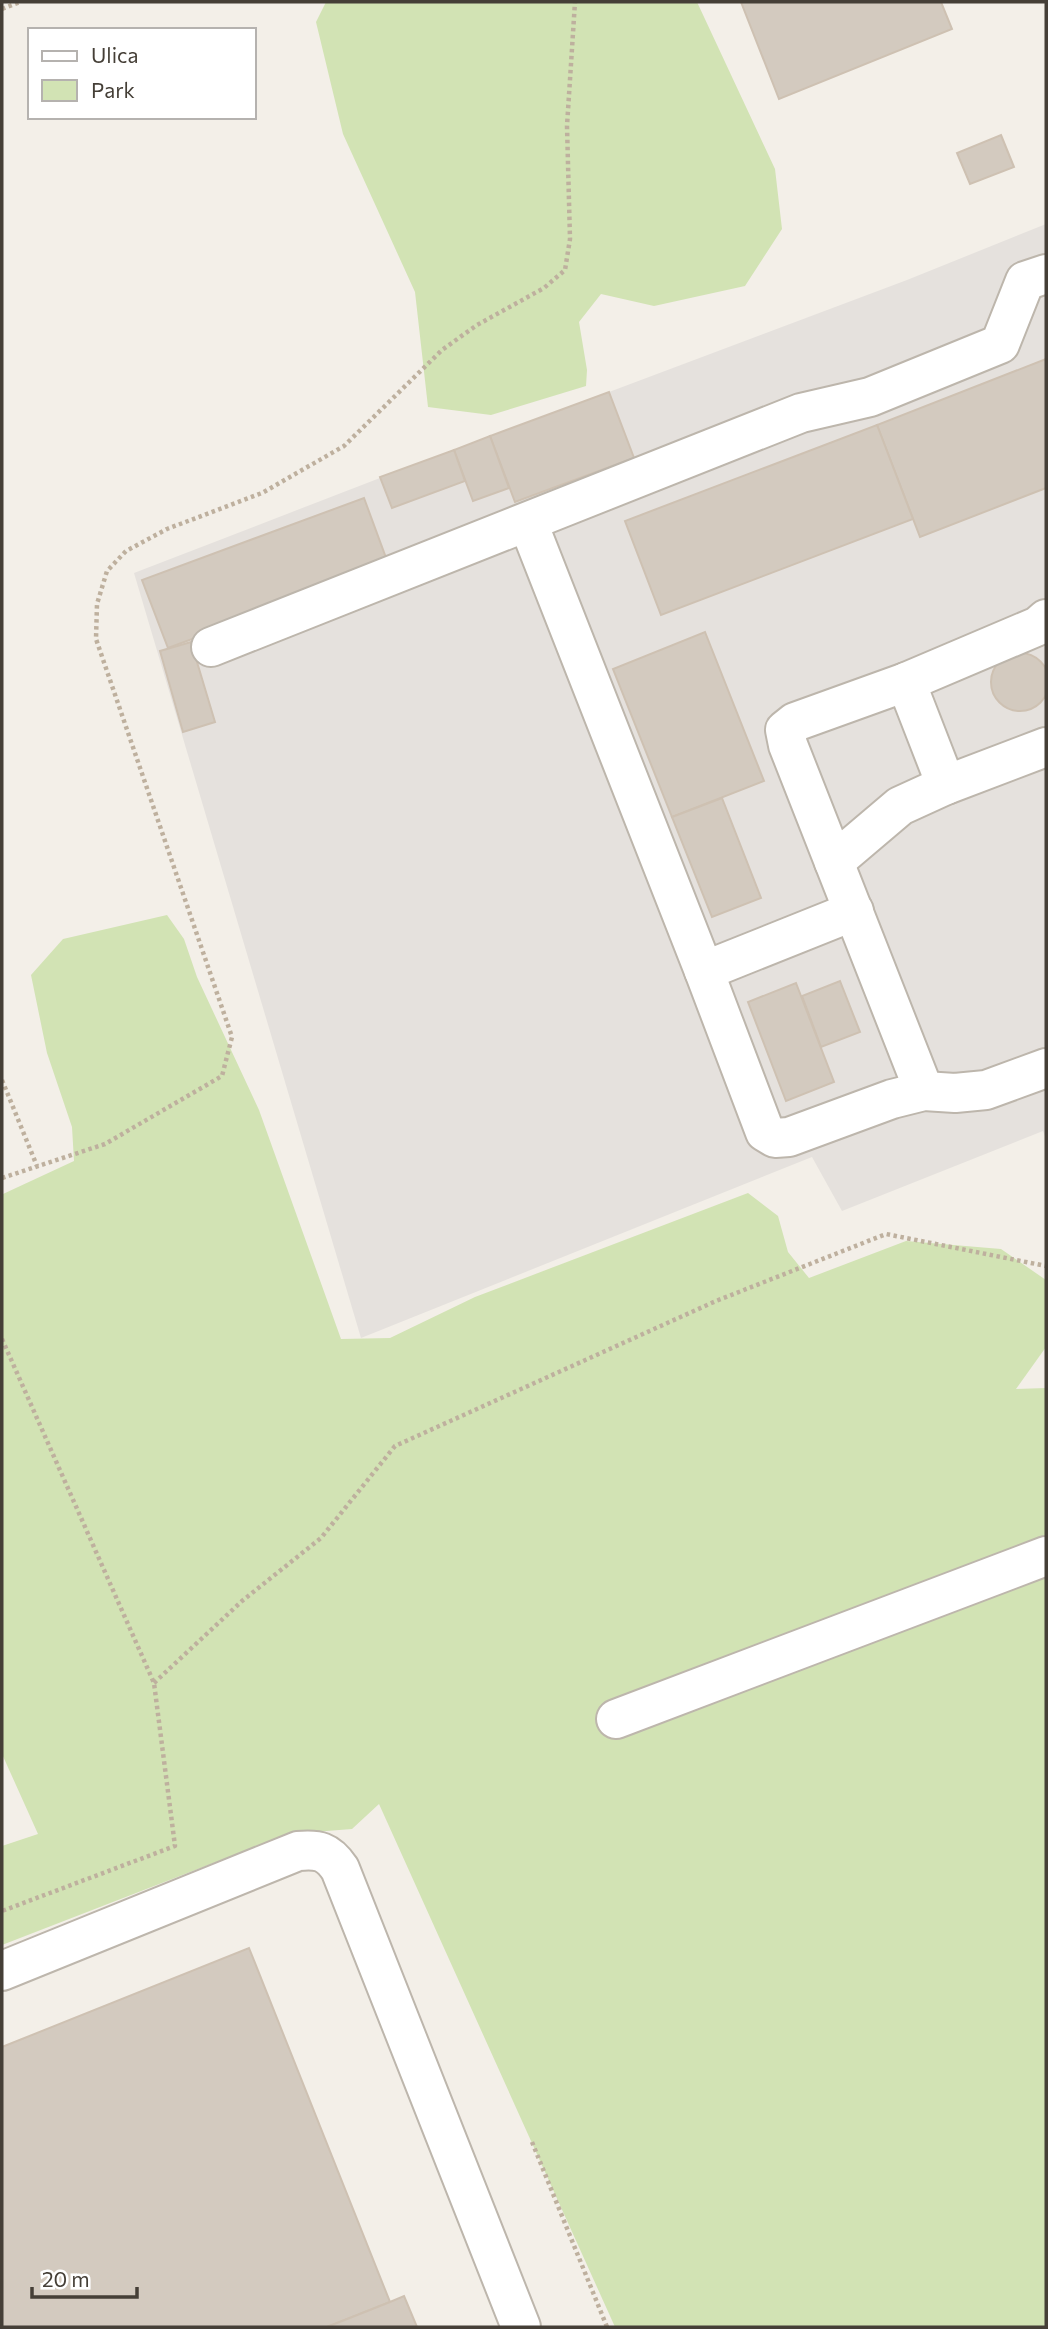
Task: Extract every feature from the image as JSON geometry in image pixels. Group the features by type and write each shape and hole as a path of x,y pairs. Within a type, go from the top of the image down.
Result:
{"lane":[{"path":"211,647 800,413 870,397 1000,344 1025,281 1046,274"},
{"path":"528,523 765,1132 775,1138 789,1138 892,1099 924,1091 955,1093 986,1090 1046,1068"},
{"path":"924,1091 788,745 785,730 795,722 906,682 1038,625 1046,619"},
{"path":"906,682 946,785"},
{"path":"834,862 900,806 946,785 1046,747"},
{"path":"704,971 853,912"},
{"path":"616,1719 1046,1556"},
{"path":"2,1971 298,1851 316,1849 334,1860 521,2327"}],"path":[{"path":"2,9 20,2"},
{"path":"2,1080 37,1166"},
{"path":"154,1684 242,1601 321,1538 395,1446 716,1301 886,1234 1046,1266"},
{"path":"2,1339 154,1684 175,1846 2,1911"},
{"path":"532,2142 607,2327"}],"shaded area":[{"path":"1046,224 1046,1139 1043,1131 842,1211 812,1157 361,1338 134,573 907,280"}],"green space":[{"path":"326,2 697,2 775,169 782,229 745,286 654,306 601,294 579,322 587,370 586,386 491,415 428,407 415,292 343,134 316,22"},
{"path":"167,915 184,939 197,977 259,1110 341,1339 390,1338 475,1297 748,1193 778,1216 788,1252 809,1278 906,1241 1001,1249 1046,1280 1046,1347 1016,1389 1046,1388 1046,2327 615,2327 379,1804 352,1829 288,1834 2,1945 2,1846 38,1834 2,1754 2,1198 3,1194 74,1161 72,1127 47,1053 31,975 63,939"}],"building":[{"path":"741,2 941,2 952,29 779,99"},
{"path":"1001,135 1014,167 970,184 957,153"},
{"path":"1046,359 1046,488 920,537 877,425"},
{"path":"609,392 634,458 515,502 490,436"},
{"path":"877,425 913,519 661,615 625,521"},
{"path":"490,436 509,488 473,501 454,450"},
{"path":"454,450 465,481 392,508 380,477"},
{"path":"364,498 389,566 168,648 142,580"},
{"path":"705,632 764,781 672,817 613,669"},
{"path":"191,642 215,722 183,732 160,651"},
{"path":"1020,653 1031,655 1044,666 1049,682 1047,693 1036,706 1020,711 1009,709 996,698 991,682 993,671 1004,658"},
{"path":"722,798 761,898 712,917 672,817"},
{"path":"840,981 860,1032 821,1047 802,996"},
{"path":"796,983 834,1082 786,1101 748,1002"},
{"path":"249,1948 390,2302 327,2327 2,2327 2,2047"},
{"path":"404,2296 417,2327 327,2327 390,2302"}]}
